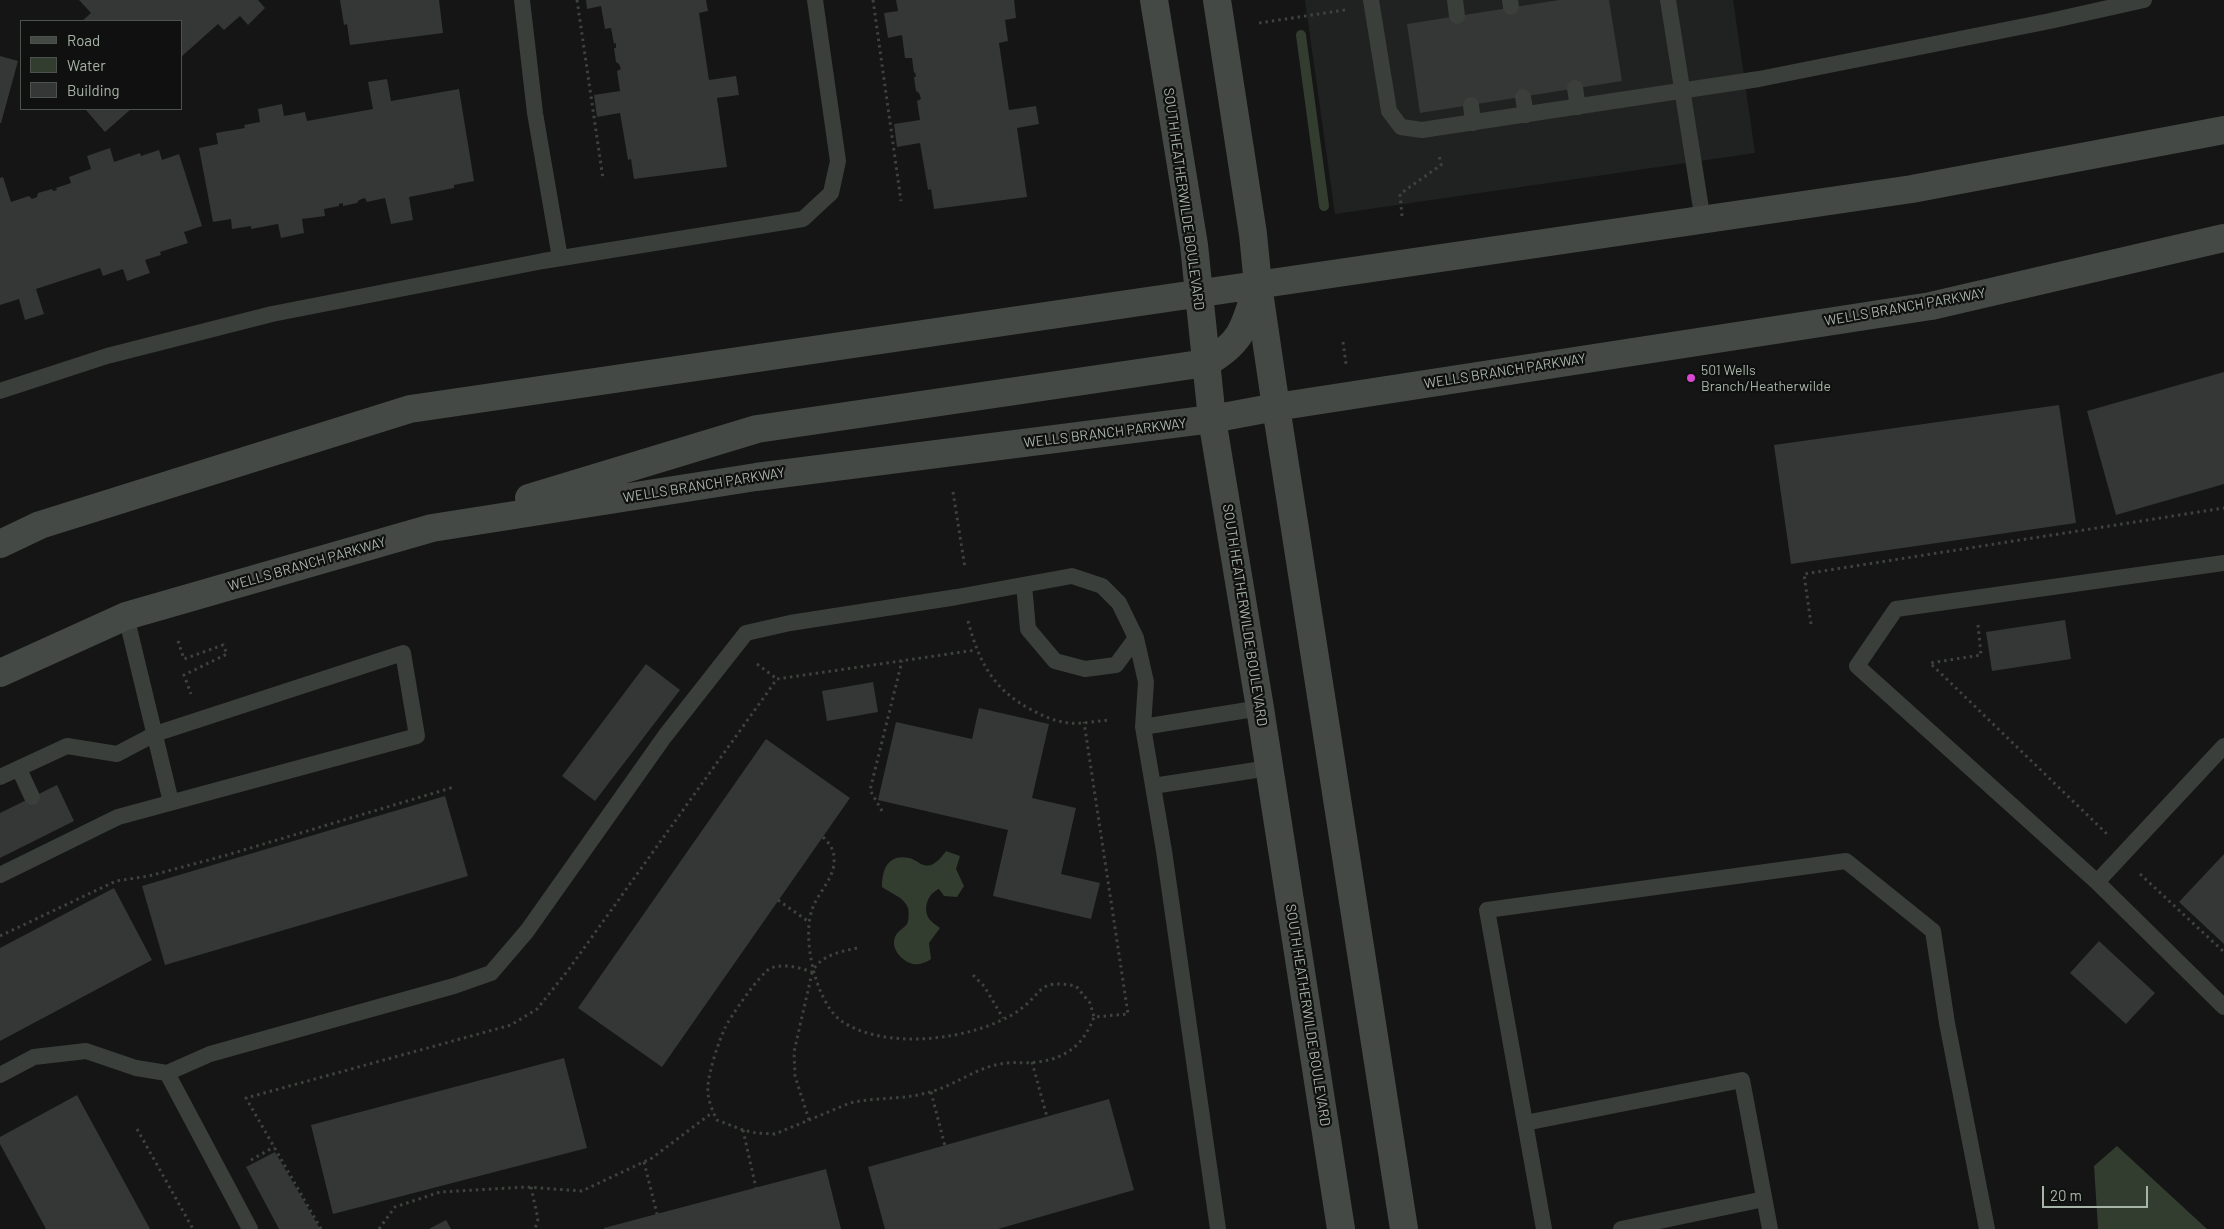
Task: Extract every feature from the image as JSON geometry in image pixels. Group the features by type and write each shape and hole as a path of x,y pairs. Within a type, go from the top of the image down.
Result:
{"main road":[{"name":"SOUTH HEATHERWILDE BOULEVARD","path":"1154,0 1194,245 1212,420 1260,708 1341,1229"},
{"path":"1217,0 1253,234 1258,285 1276,407 1404,1229"},
{"path":"0,544 40,525 410,409 1199,295 1912,189 2224,130"},
{"name":"WELLS BRANCH PARKWAY","path":"0,673 126,616 432,528 756,477 1212,420 1276,407 1931,306 2224,238"},
{"path":"432,528 757,429 1206,363 1226,352 1244,329 1258,285"}],"lane":[{"path":"522,0 535,113 560,258"},
{"path":"0,391 107,356 272,314 560,258 803,219 831,192 838,161 815,0"},
{"path":"1371,0 1389,111 1401,127 1422,130 1769,77 2040,23 2144,0"},
{"path":"1668,0 1703,221"},
{"path":"1575,88 1578,107"},
{"path":"1523,97 1526,115"},
{"path":"1470,105 1472,122"},
{"path":"2224,563 1896,609 1857,666 2097,882 2224,1007"},
{"path":"0,1075 34,1057 86,1051 136,1068 168,1073 210,1054 454,986 491,973 527,931 665,736 746,633 790,623 1072,576 1102,586 1119,603 1136,638 1146,682 1143,727 1218,1229"},
{"path":"1024,585 1028,629 1055,661 1085,669 1116,665 1136,638"},
{"path":"126,616 171,802"},
{"path":"0,777 66,746 117,754 156,734 404,653 417,736 118,817 53,840 14,859 0,875"},
{"path":"1143,727 1260,708"},
{"path":"2097,882 2224,746"},
{"path":"1153,786 1269,768"},
{"path":"18,769 32,797"},
{"path":"1544,1229 1487,910 1846,861 1933,930 1947,1023 1987,1229"},
{"path":"168,1073 250,1229"},
{"path":"1525,1123 1742,1080 1770,1229"},
{"path":"1621,1229 1764,1199"}],"path":[{"path":"577,0 604,179"},
{"path":"873,0 901,201"},
{"path":"1260,23 1351,9"},
{"path":"1402,216 1400,194 1441,165 1438,149"},
{"path":"1343,342 1346,365"},
{"path":"953,492 965,568"},
{"path":"1811,624 1804,574 2224,508"},
{"path":"968,621 976,650 991,677 1013,700 1046,718 1071,723 1109,720"},
{"path":"1978,624 1981,655 1930,663 2108,834"},
{"path":"178,641 184,659 223,645 227,654 184,675 193,700"},
{"path":"882,811 870,790 902,661"},
{"path":"757,664 777,679"},
{"path":"1084,722 1128,1014 1094,1017"},
{"path":"0,936 116,881 149,876 454,787"},
{"path":"809,1120 795,1076 794,1052 812,972 809,922 813,907 833,872 835,862 834,848 822,837"},
{"path":"2140,874 2224,952"},
{"path":"778,900 809,922"},
{"path":"812,972 816,965 834,953 856,948"},
{"path":"792,966 812,972 821,994 839,1019 866,1033 889,1038 930,1038 955,1035 987,1026 1018,1011 1042,988 1057,982 1076,986 1090,1002 1094,1017 1082,1042 1063,1055 1032,1062 1002,1063 977,1070 953,1085 931,1092 863,1100 775,1134 743,1130 717,1120 708,1087 720,1039 726,1026 757,981 771,968 792,966"},
{"path":"973,975 984,986 1003,1018"},
{"path":"1032,1062 1048,1116"},
{"path":"931,1092 945,1146"},
{"path":"379,1229 395,1207 440,1192 530,1187 582,1191 652,1158 714,1112"},
{"path":"137,1129 193,1229"},
{"path":"743,1130 756,1188"},
{"path":"251,1160 274,1146"},
{"path":"644,1162 657,1214"},
{"path":"530,1187 538,1219 535,1229"}],"shaded area":[{"path":"1305,0 1733,0 1755,153 1335,214"}],"water":[{"path":"946,851 960,856 956,869 964,886 957,897 944,896 939,889 928,900 926,909 928,917 940,928 929,943 931,959 927,962 913,964 904,960 897,953 894,944 896,935 908,922 908,908 900,898 882,887 883,874 888,864 896,858 913,859 927,866 936,862"},
{"path":"2117,1146 2207,1229 2098,1229 2094,1166"}],"building":[{"path":"79,0 258,0 265,8 248,25 240,16 224,30 218,24 182,56 182,20 83,20 91,13"},
{"path":"340,0 439,0 443,33 350,45 347,24 344,25"},
{"path":"586,0 706,0 708,11 699,13 709,80 736,76 739,95 717,98 727,167 634,179 631,159 628,160 620,113 597,117 594,95 620,91 617,71 621,69 616,62 614,48 616,48 616,43 614,44 611,28 605,29 601,6 587,9"},
{"path":"896,0 1014,0 1016,18 1005,20 1008,41 999,43 1009,110 1036,106 1039,124 1017,128 1027,197 934,209 931,189 928,190 920,143 897,147 894,124 920,120 917,101 921,99 916,91 914,77 916,77 912,58 905,58 902,35 888,38 884,13 898,11"},
{"path":"1559,0 1609,0 1622,81 1420,113 1407,24"},
{"path":"0,56 18,61 1,123 0,123"},
{"path":"387,79 391,101 459,89 474,181 454,185 454,188 409,197 413,220 391,224 385,198 367,202 365,198 357,203 343,206 343,203 339,204 339,206 324,209 325,216 302,219 304,233 281,238 278,224 251,229 251,226 232,229 231,219 213,222 199,148 218,144 216,133 245,128 244,125 260,122 258,109 282,104 284,116 305,112 307,121 373,109 368,82"},
{"path":"86,110 130,110 105,132"},
{"path":"110,148 114,162 140,153 141,156 159,150 162,160 179,154 202,226 184,232 188,243 160,252 161,255 145,260 150,273 127,281 123,269 103,276 100,268 36,289 44,314 25,320 19,299 0,305 0,178 3,177 11,202 29,196 32,199 37,197 38,193 52,189 53,191 57,190 56,188 71,183 69,177 91,169 87,156"},
{"path":"2224,372 2224,484 2116,515 2087,411"},
{"path":"2059,405 2076,523 1791,564 1774,445"},
{"path":"2065,620 2071,659 1992,671 1986,632"},
{"path":"646,664 680,690 595,801 562,776"},
{"path":"873,682 878,712 827,721 822,691"},
{"path":"979,708 1049,724 1032,798 1076,808 1061,874 1100,883 1091,919 993,896 1008,830 878,800 896,722 972,739"},
{"path":"766,739 850,798 662,1067 578,1008"},
{"path":"57,785 74,821 0,858 0,813"},
{"path":"445,796 468,876 165,965 142,886"},
{"path":"2224,854 2224,944 2179,902"},
{"path":"114,888 152,960 0,1041 0,948"},
{"path":"2099,941 2155,993 2126,1024 2070,973"},
{"path":"564,1058 587,1148 333,1214 311,1125"},
{"path":"77,1095 150,1229 46,1229 0,1144 0,1137"},
{"path":"1109,1099 1134,1190 998,1229 885,1229 868,1167"},
{"path":"275,1152 320,1229 279,1229 246,1167"},
{"path":"826,1169 841,1229 604,1229 604,1228"},
{"path":"446,1220 451,1229 429,1229"}],"waterway":[{"path":"1301,35 1324,206"}],"place":[{"name":"501 Wells Branch/Heatherwilde","path":"1691,378"}]}
